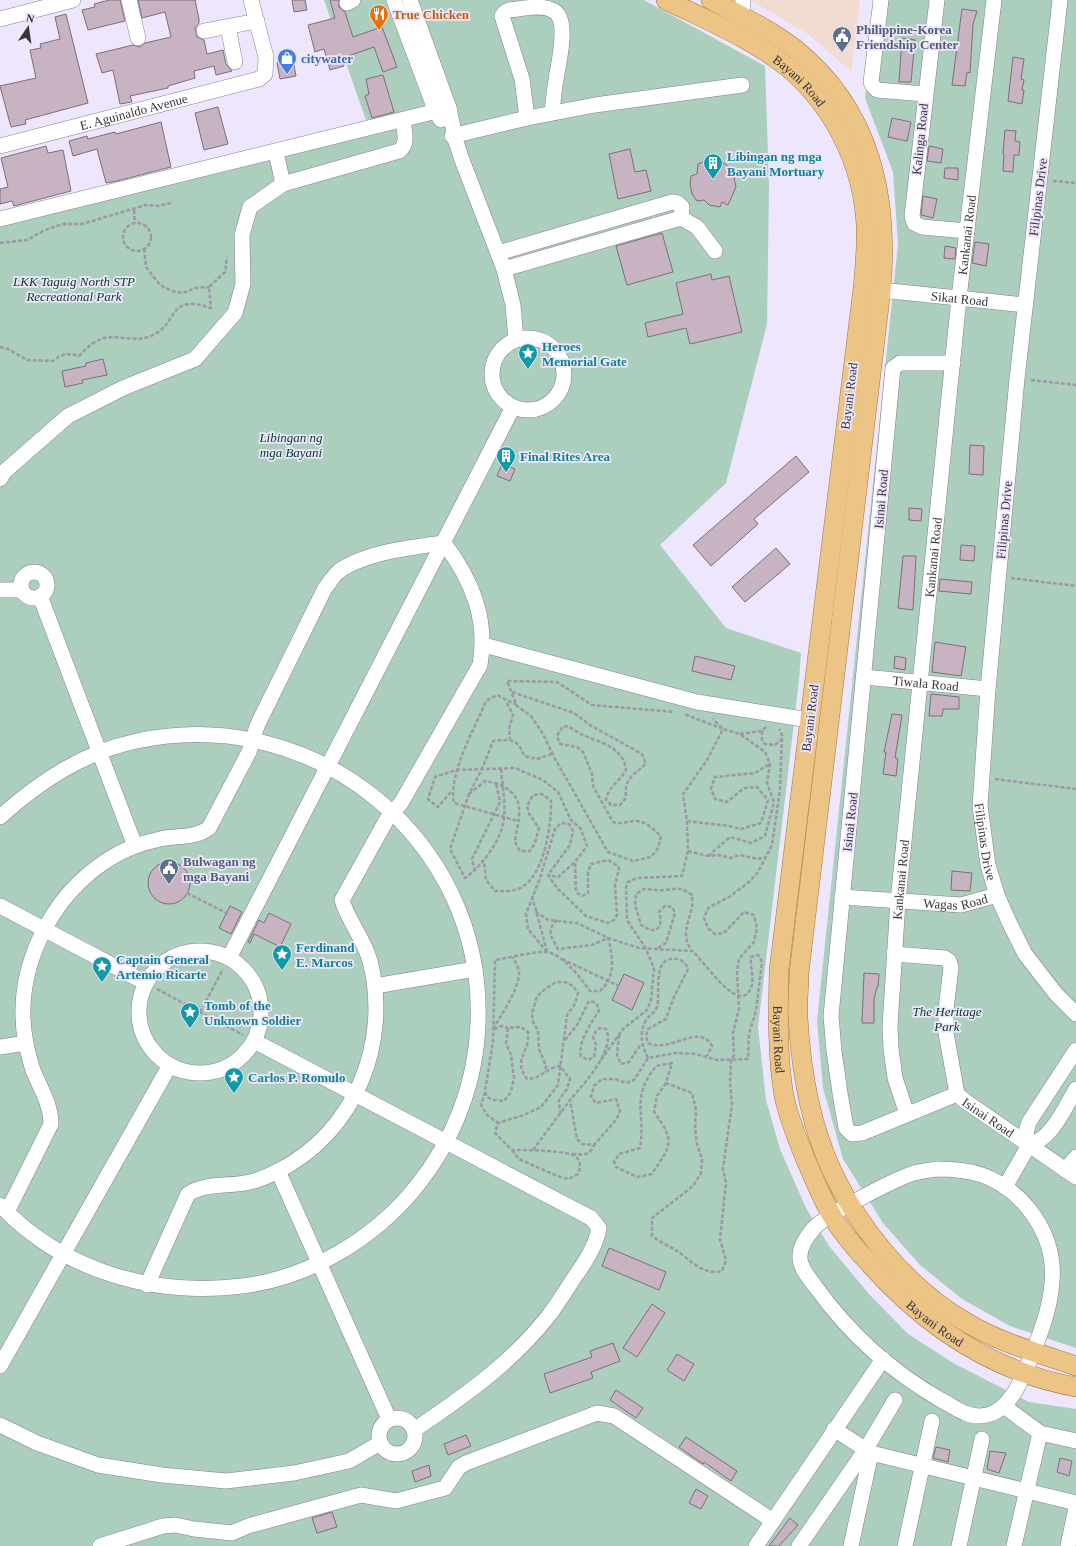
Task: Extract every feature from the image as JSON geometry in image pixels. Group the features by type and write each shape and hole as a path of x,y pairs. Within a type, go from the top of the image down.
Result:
{"main road":[{"name":"Bayani Road","path":"666,0 754,44 786,66 810,88 827,110 846,142 860,185 866,223 867,251 880,290 810,720 779,970 778,1021 784,1097 797,1140 832,1215 859,1252 890,1287 926,1319 956,1341 989,1359 1024,1373 1076,1387"},
{"name":"Bayani Road","path":"710,0 743,8 759,25 794,49 822,73 843,99 863,136 878,184 882,220 884,257 800,973 798,1017 807,1093 819,1136 832,1171 851,1205 873,1238 901,1271 936,1302 963,1321 994,1338 1076,1366"}],"street":[{"path":"0,19 73,0"},
{"path":"129,0 138,38"},
{"path":"204,31 257,21 251,0"},
{"path":"394,0 454,138 504,269 513,304 516,340"},
{"path":"410,0 442,110"},
{"path":"881,0 871,82 877,90 925,94"},
{"name":"Kalinga Road","path":"937,0 912,216 914,223 922,227 967,231"},
{"name":"Kankanai Road","path":"907,1114 895,1078 891,1049 890,1026 898,900 959,298 994,0"},
{"name":"Filipinas Drive","path":"1060,0 1025,305 980,778 980,806 988,865 997,895 1025,954 1056,994 1076,1014"},
{"path":"527,118 522,80 502,16 509,10 535,7 552,10 559,14 561,23 561,50 555,80 552,113"},
{"name":"E. Aguinaldo Avenue","path":"0,146 250,82 265,74 266,57 257,21"},
{"path":"228,27 235,62"},
{"path":"454,138 527,118 595,105 742,85"},
{"path":"0,219 442,110"},
{"path":"0,479 5,470 68,416 123,388 195,358 235,313 243,284 242,235 250,207 283,184 399,151 403,148 406,142 403,120"},
{"path":"276,152 283,184"},
{"path":"498,253 672,202 678,203 682,207 681,218"},
{"path":"504,269 681,218 697,227 715,252"},
{"name":"Sikat Road","path":"880,290 1025,305"},
{"path":"524,338 537,339 555,349 563,364 564,380 558,396 545,406 529,410 513,407 506,403 496,391 492,376 494,361 503,348 516,340 524,338"},
{"name":"Isinai Road","path":"953,363 900,363 893,368 831,1016 834,1051 846,1128 852,1134 862,1134 957,1094 1071,1173"},
{"path":"229,958 513,407"},
{"path":"147,1285 188,1194 197,1189 250,1182 278,1172 320,1142 340,1120 357,1095 367,1070 374,1044 376,1015 375,986 370,959 342,900 387,819 401,802 480,665 484,646 482,621 473,593 461,564 444,543"},
{"path":"0,817 29,791 62,769 98,752 136,741 175,735 214,734 253,739 292,750 328,766 362,787 393,812 417,838 438,868 448,887 467,934 475,969 479,1004 472,1075 461,1109 447,1142 428,1172 400,1206 379,1225 350,1247 318,1264 285,1276 251,1285 217,1289 182,1289 147,1285 118,1278 63,1254 34,1235 3,1209 51,1124 50,1108 32,1069 26,1042 24,1013 26,981 33,955 44,928 62,899 82,880 109,859 135,846 161,839 197,834 209,828 249,752 253,739 257,726 326,588 338,571 359,561 385,553 416,546 444,543"},
{"path":"30,572 38,572 45,578 47,586 40,596 28,596 22,590 21,582 30,572"},
{"path":"0,590 22,590"},
{"path":"40,596 135,846"},
{"path":"484,646 697,702 810,720"},
{"name":"Tiwala Road","path":"864,677 988,689"},
{"name":"Wagas Road","path":"842,897 960,905 997,895"},
{"path":"0,906 146,983"},
{"path":"206,951 229,958 248,973 259,994 261,1018 254,1041 238,1059 217,1070 193,1072 170,1065 152,1049 141,1029 139,1006 146,983 161,965 182,953 206,951"},
{"path":"894,954 945,958 949,961 951,967 946,1010 946,1033 957,1094"},
{"path":"375,986 475,969"},
{"path":"254,1041 591,1218 599,1228 597,1239 582,1266 549,1314 522,1345 481,1382 414,1430"},
{"path":"0,1047 26,1042"},
{"path":"1005,1187 1029,1145 1026,1132 1029,1122 1076,1050"},
{"path":"0,1366 170,1065"},
{"path":"1029,1145 1038,1143 1047,1135 1076,1089"},
{"path":"1071,1173 1076,1157"},
{"path":"937,1169 961,1170 983,1175 1005,1187 1018,1197 1035,1217 1047,1241 1052,1264 1051,1288 1048,1307 1034,1351 1024,1373 1004,1406 989,1415 976,1416 964,1413 928,1392 883,1359 855,1333 821,1295 804,1271 800,1258 803,1245 815,1228 832,1215 893,1182 916,1173 937,1169"},
{"path":"278,1172 318,1264 389,1419"},
{"path":"756,1546 834,1429 883,1359"},
{"path":"799,1546 869,1451 895,1400"},
{"path":"1004,1406 1040,1433 1076,1441"},
{"path":"100,1546 163,1526 175,1525 232,1540 248,1526 361,1494 396,1501 445,1488 460,1467 466,1463 597,1413 614,1416 773,1521"},
{"path":"398,1418 408,1421 414,1430 414,1443 409,1449 403,1452 397,1454 387,1451 380,1443 379,1433 382,1425 389,1419 398,1418"},
{"path":"905,1546 932,1421"},
{"path":"0,1425 37,1443 98,1465 162,1475 226,1481 294,1473 349,1461 380,1443"},
{"path":"834,1429 869,1451 1076,1503"},
{"path":"1014,1546 1040,1433"},
{"path":"959,1546 982,1439"},
{"path":"851,1546 869,1451"},
{"path":"1068,1546 1076,1508"}],"path":[{"path":"1040,179 1076,183"},
{"path":"0,243 28,240 45,230 63,224 82,224 134,210 146,205 158,206 171,203"},
{"path":"134,210 135,223"},
{"path":"135,223 143,224 148,228 151,236 150,243 144,249 138,251 130,249 125,245 123,238 124,231 128,225 135,223"},
{"path":"144,249 146,267 160,285 172,291 183,292 195,288 209,287 225,272 228,251"},
{"path":"0,347 8,348 27,360 53,360 60,355 68,354 79,356 90,345 104,338 131,339 154,336 164,327 178,308 195,303 211,308 209,287"},
{"path":"1018,379 1076,385"},
{"path":"999,577 1076,586"},
{"path":"517,706 508,681 557,682 592,705 679,712 740,734 765,752 770,764 767,782 774,802 765,836 751,843 730,837 708,856"},
{"path":"512,692 574,713 590,725 642,754 646,764 630,777 625,786 626,798 620,805 611,805 606,800 607,792 623,777 626,770 621,756 604,742 581,734 570,726 563,726 557,736 560,744 577,747 583,752 592,774 593,786 614,822 620,824 637,821 649,826 661,836 658,848 652,857 633,861 608,852 552,754 543,734 531,716 497,695 486,701 456,770 451,792 454,803 494,816 518,821"},
{"path":"507,702 514,715 509,729 510,739"},
{"path":"697,702 723,729"},
{"path":"533,1150 623,1029 647,1010 651,1000 654,968 646,949 627,920 626,887 628,882 637,878 682,876 688,851 687,821 683,794 707,760 723,729"},
{"path":"666,1083 692,1093 696,1110 695,1128 697,1144 702,1159 701,1173 693,1186 652,1218 652,1236 679,1252 694,1265 706,1270 717,1272 722,1271 726,1260 720,1240 726,1183 723,1169 732,1104 730,1084 731,1060 734,1046 733,1033 739,1009 740,996 737,971 739,959 754,942 757,928 754,915 744,912 724,933 715,934 708,928 704,918 708,908 729,897 749,882 758,872 772,845 780,790 781,739 775,745 770,745 762,740 762,731 740,734"},
{"path":"500,769 505,819 499,839 475,871 466,878 450,849 469,794 482,770 493,741 510,739 521,746 524,756 537,759 552,754"},
{"path":"687,821 741,829 760,823 768,800 757,787 744,788 727,802 715,799 711,788 715,778 755,773 770,764"},
{"path":"451,792 438,807 428,799 435,777 456,770 515,768 543,780 558,792 571,820 581,829 587,846 575,862 558,877 548,875"},
{"path":"980,778 1076,789"},
{"path":"469,794 485,781 496,782 513,793 520,807 515,842 520,851 530,851 535,843 539,828 529,814 527,806 533,795 542,794 551,801 551,812 542,857 532,878 523,887 511,891 495,891 486,880 484,860"},
{"path":"475,871 472,860 500,802 496,782"},
{"path":"548,875 570,845 573,831 569,824 561,823 555,829 540,878 532,895 526,914 528,929 547,952 619,986"},
{"path":"688,851 708,856 719,855 731,858 740,855 758,859 766,857"},
{"path":"548,875 557,888 586,916 608,923 614,920 617,915 615,885 620,869 618,866 608,860 591,864 588,872 588,893 582,896 576,892 575,862"},
{"path":"570,1100 577,1139 582,1144 594,1144 601,1139 616,1120 620,1111 616,1099 596,1103 591,1097 594,1086 602,1079 614,1079 626,1083 634,1080 648,1058 676,1053 696,1054 707,1056 716,1060 748,1059 749,1034 756,1011 762,962 758,955 751,958 750,967 752,982 751,988 747,994 740,996 729,992 709,971 698,955 692,951 686,940 687,920 692,910 692,895 684,889 675,887 664,890 644,889 636,894 635,905 641,925 650,930 656,930 659,928 661,922 659,912 665,906 672,907 675,913 666,943 656,949"},
{"path":"187,893 230,915"},
{"path":"532,895 547,952"},
{"path":"535,911 548,920 577,923 608,938 639,948 692,951"},
{"path":"558,920 552,926 550,934 558,948 592,945 608,938"},
{"path":"560,958 581,979 590,991 600,991 608,981 613,958 608,938"},
{"path":"498,1123 486,1115 481,1105 492,1059 495,960 547,952"},
{"path":"493,1029 509,1002 516,985 519,972 513,957"},
{"path":"200,1012 229,958"},
{"path":"619,1034 617,1055 620,1064 629,1062 641,1044 646,1021 656,1008 658,975 661,966 668,960 678,959 685,963 688,969 686,976 673,1000 666,1019 648,1028 646,1037 648,1043 653,1046 663,1045 699,1035 708,1039 712,1046 707,1056"},
{"path":"498,1123 541,1107 558,1085 567,1015 575,1004 578,993 565,982 556,982 541,992 536,999 532,1014 533,1022 538,1031 539,1049 546,1066 544,1073"},
{"path":"146,983 254,1041"},
{"path":"564,1042 577,1025 589,1001 595,1002 598,1005 599,1011 590,1024 579,1050 581,1056 588,1060 594,1057 596,1045 592,1036 600,1028 606,1029 609,1035 608,1042 601,1060"},
{"path":"493,1029 501,1026 508,1028 521,1026 528,1032 529,1042 520,1064 521,1072 527,1079 536,1079 544,1073 560,1066"},
{"path":"485,1091 487,1097 494,1100 504,1100 511,1092 514,1078 511,1055 506,1044 508,1028"},
{"path":"641,1044 648,1058"},
{"path":"672,1063 666,1083 657,1096 654,1112 668,1131 670,1139 666,1152 652,1174 637,1177 616,1167 614,1162 619,1154 640,1148 643,1134 640,1098 648,1077 656,1066 672,1063"},
{"path":"560,1066 570,1079 567,1089 559,1100 560,1114"},
{"path":"498,1123 495,1133 512,1150 518,1159 557,1176 568,1179 578,1174 580,1169 580,1161 575,1156 570,1154"},
{"path":"512,1150 533,1150 586,1155 592,1151 594,1144"}],"shaded area":[{"name":"Philippine-Korea Friendship Center","path":"750,0 860,0 851,71 808,34"}],"green space":[{"name":"Libingan ng mga Bayani","path":"324,0 644,0 765,66 769,186 767,324 726,483 660,545 726,628 801,653 758,1027 766,1100 780,1149 806,1208 829,1246 869,1294 908,1334 955,1364 1029,1402 1076,1409 1076,1546 0,1546 0,217 368,126"},
{"name":"The Heritage Park","path":"876,0 1076,0 1076,1348 1010,1326 962,1299 920,1265 883,1223 843,1159 823,1088 817,1021 898,244 893,172 865,98"}],"building":[{"path":"109,0 120,0 125,21 88,30 82,10 95,7 94,4"},
{"path":"138,0 195,0 199,19 199,23 195,28 197,37 204,40 207,54 223,50 226,64 232,71 216,75 214,66 194,71 195,78 168,86 168,88 130,96 132,102 120,104 113,70 102,73 96,54 133,45 140,47 145,43 171,37 165,12 142,18"},
{"path":"292,0 305,0 307,10 294,12"},
{"path":"330,0 339,0 339,7 345,12 353,37 382,27 397,67 383,72 374,47 342,58 344,66 330,70 324,49 315,52 308,25 335,18"},
{"path":"962,9 977,11 973,24 970,73 967,72 965,86 952,85"},
{"path":"66,14 88,103 25,120 26,124 11,127 0,86 36,78 30,50 41,48 40,44 60,39 55,17"},
{"path":"902,38 915,40 911,82 899,82"},
{"path":"1013,57 1024,59 1021,79 1024,80 1022,104 1008,101"},
{"path":"293,60 296,76 280,79 277,63"},
{"path":"383,75 394,112 372,118 365,96 369,94 366,79"},
{"path":"218,107 228,144 204,150 195,113"},
{"path":"892,118 911,122 907,141 888,137"},
{"path":"161,122 171,167 106,183 97,149 73,156 69,141 87,136 88,139 115,132 116,134"},
{"path":"1005,130 1016,131 1015,141 1020,142 1019,155 1014,155 1013,172 1003,171"},
{"path":"46,146 48,153 63,150 71,191 14,206 12,201 0,204 0,189 8,187 1,158"},
{"path":"929,146 943,149 941,163 927,161"},
{"path":"630,149 635,172 646,170 651,191 618,199 609,154"},
{"name":"Libingan ng mga Bayani Mortuary","path":"716,158 732,169 736,187 728,205 722,202 720,207 709,205 704,200 697,201 692,194 690,184 691,176 697,174 698,164 708,160 713,163"},
{"path":"945,168 958,168 958,180 944,178"},
{"path":"923,196 937,199 933,218 921,215"},
{"path":"662,233 673,272 627,285 616,246"},
{"path":"975,242 989,244 986,266 972,263"},
{"path":"945,246 956,248 955,259 944,258"},
{"path":"711,274 712,280 729,276 742,332 690,344 686,328 648,337 645,323 683,314 676,283"},
{"path":"103,359 107,375 82,380 83,383 65,387 62,371 86,366 86,363"},
{"path":"970,445 984,446 983,475 969,474"},
{"path":"796,456 809,472 754,519 758,524 711,566 693,545"},
{"name":"Final Rites Area","path":"502,464 515,469 510,481 497,476"},
{"path":"909,508 922,509 921,521 909,520"},
{"path":"961,545 975,546 974,561 960,560"},
{"path":"776,548 790,564 745,602 732,587"},
{"path":"903,556 916,556 913,610 898,608"},
{"path":"940,579 972,582 971,594 939,591"},
{"path":"935,642 966,647 961,676 932,672"},
{"path":"695,656 735,666 731,680 692,671"},
{"path":"895,656 906,658 905,670 894,668"},
{"path":"931,694 959,697 959,709 943,709 942,716 929,716"},
{"path":"892,714 902,715 895,758 898,759 896,776 883,774 886,752 884,752"},
{"name":"Bulwagan ng mga Bayani","path":"169,862 184,868 190,883 184,898 169,904 154,898 148,883 154,868"},
{"path":"952,871 972,873 970,891 951,890"},
{"path":"230,906 242,912 231,934 219,928"},
{"path":"269,913 291,924 280,947 254,934 250,943 248,942 259,920 264,923"},
{"path":"864,973 879,974 878,987 874,999 874,1023 862,1023"},
{"path":"624,974 644,983 632,1010 612,1000"},
{"path":"609,1248 666,1272 659,1290 602,1266"},
{"path":"652,1304 665,1313 637,1357 623,1348"},
{"path":"613,1343 620,1361 591,1372 593,1378 550,1393 544,1374 592,1357 590,1351"},
{"path":"677,1354 694,1364 684,1381 667,1370"},
{"path":"616,1390 643,1408 636,1418 610,1400"},
{"path":"466,1435 471,1446 448,1455 444,1444"},
{"path":"686,1437 737,1471 731,1481 679,1447"},
{"path":"936,1447 950,1450 948,1462 933,1458"},
{"path":"990,1451 1006,1453 999,1473 987,1469"},
{"path":"1060,1458 1072,1461 1069,1476 1057,1472"},
{"path":"429,1465 431,1476 415,1482 412,1471"},
{"path":"696,1489 708,1496 701,1509 689,1503"},
{"path":"332,1512 337,1527 317,1533 312,1518"},
{"path":"790,1518 798,1525 779,1546 769,1546"}],"place":[{"name":"True Chicken","path":"379,31"},
{"name":"Philippine-Korea Friendship Center","path":"842,53"},
{"name":"citywater","path":"287,75"},
{"name":"Libingan ng mga Bayani Mortuary","path":"713,180"},
{"name":"Heroes Memorial Gate","path":"528,370"},
{"name":"Final Rites Area","path":"506,473"},
{"name":"Bulwagan ng mga Bayani","path":"169,885"},
{"name":"Ferdinand E. Marcos","path":"282,971"},
{"name":"Captain General Artemio Ricarte","path":"102,983"},
{"name":"Tomb of the Unknown Soldier","path":"190,1029"},
{"name":"Carlos P. Romulo","path":"234,1094"}],"park label":[{"name":"LKK Taguig North STP Recreational Park","path":"74,288"}]}
